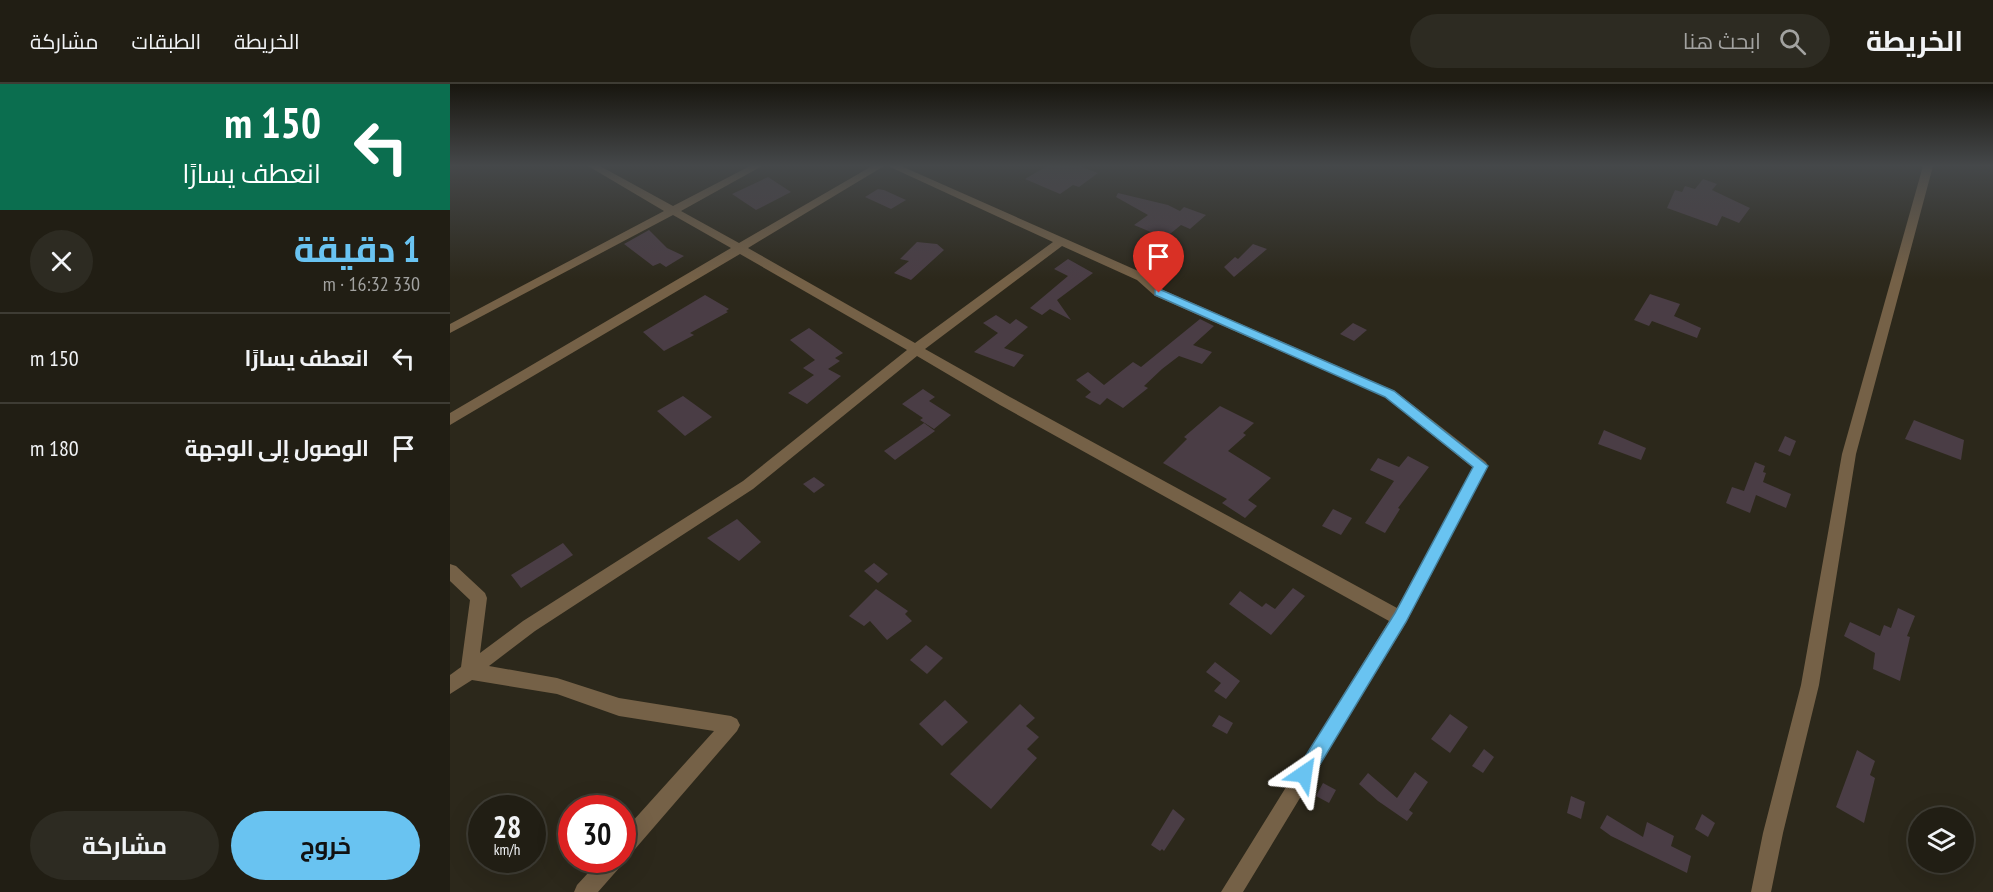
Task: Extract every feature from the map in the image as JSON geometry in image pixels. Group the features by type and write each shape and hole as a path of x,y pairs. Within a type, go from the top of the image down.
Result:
{"street":[{"path":"659,204 915,350 1400,618"},
{"path":"450,329 686,204"},
{"path":"450,420 815,204"},
{"path":"977,204 1141,277 1159,293 1390,394 1481,466 1400,618 1231,892"},
{"path":"1761,892 1773,833 1810,685 1850,454 1918,204"},
{"path":"450,686 529,626 748,485 915,350 1061,241"},
{"path":"450,571 479,598 469,671"},
{"path":"469,671 557,686 619,707 731,725 636,833"},
{"path":"584,892 601,873"}],"building":[{"path":"747,204 768,204 756,210"},
{"path":"880,204 900,204 891,209"},
{"path":"1128,204 1163,204 1180,211 1184,207 1206,215 1190,229 1181,225 1165,238 1134,225 1148,215"},
{"path":"1669,204 1741,204 1750,208 1739,223 1722,216 1717,226 1667,208"},
{"path":"649,230 667,248 684,256 666,267 660,263 653,266 624,244"},
{"path":"917,242 937,244 944,250 911,280 894,273 909,261 900,259"},
{"path":"1253,244 1267,249 1234,277 1224,267 1235,257 1238,259"},
{"path":"1068,259 1093,273 1057,300 1071,320 1050,309 1042,315 1030,308 1068,276 1054,269"},
{"path":"1650,294 1680,304 1674,316 1701,328 1697,338 1652,321 1649,326 1634,320"},
{"path":"705,295 729,309 726,311 728,312 690,333 694,335 664,351 643,332"},
{"path":"996,315 1010,324 1016,319 1028,327 1004,348 1024,355 1014,367 974,352 998,333 983,323"},
{"path":"1200,319 1214,326 1193,345 1212,352 1202,364 1179,356 1144,386 1148,388 1123,408 1107,398 1100,405 1085,397 1091,392 1076,380 1088,372 1104,385 1133,362 1141,367"},
{"path":"1353,323 1367,330 1354,341 1340,334"},
{"path":"809,328 843,353 835,358 840,361 828,369 841,376 807,404 788,393 814,375 803,368 815,360 790,340"},
{"path":"923,389 935,397 929,401 951,415 934,429 920,420 923,418 902,404"},
{"path":"683,396 712,417 685,436 657,411"},
{"path":"1220,406 1254,423 1243,433 1246,435 1228,451 1271,478 1248,500 1257,506 1245,518 1222,503 1227,499 1163,463 1187,439 1184,437"},
{"path":"1914,420 1964,440 1961,460 1905,439"},
{"path":"924,423 935,431 895,460 884,451"},
{"path":"1604,430 1646,448 1641,460 1598,444"},
{"path":"1785,436 1796,441 1790,456 1778,451"},
{"path":"1408,456 1429,467 1398,508 1400,509 1385,533 1365,523 1394,481 1370,470 1378,458 1399,467"},
{"path":"1755,462 1765,466 1763,472 1766,473 1763,482 1791,494 1786,508 1756,495 1750,513 1726,503 1732,487 1744,491"},
{"path":"814,477 825,485 814,493 803,484"},
{"path":"1333,509 1352,518 1341,535 1322,526"},
{"path":"737,519 761,542 739,561 707,538"},
{"path":"563,543 573,555 521,588 511,575"},
{"path":"874,563 888,574 878,583 864,571"},
{"path":"1293,588 1305,596 1271,635 1229,604 1240,591 1262,607 1266,603 1275,609"},
{"path":"876,589 908,611 905,614 912,621 887,640 870,621 864,626 849,616"},
{"path":"1898,608 1915,616 1907,636 1910,637 1900,681 1873,669 1875,653 1844,636 1850,622 1880,636 1884,625 1891,628"},
{"path":"926,645 943,658 927,674 910,660"},
{"path":"1215,662 1240,681 1226,699 1214,691 1221,683 1206,672"},
{"path":"945,700 968,722 942,746 919,724"},
{"path":"1020,704 1035,718 1026,726 1039,737 1027,749 1037,758 991,809 950,774"},
{"path":"1450,714 1468,727 1450,753 1431,739"},
{"path":"1219,715 1233,723 1227,734 1212,726"},
{"path":"1484,749 1494,757 1483,773 1472,766"},
{"path":"1857,750 1875,761 1870,775 1875,778 1864,823 1836,807"},
{"path":"1415,772 1428,782 1409,810 1413,813 1407,821 1378,801 1359,784 1368,773 1397,798"},
{"path":"1323,783 1336,790 1329,803 1316,796"},
{"path":"1571,796 1585,802 1581,819 1567,813"},
{"path":"1173,809 1185,819 1164,851 1162,849 1160,851 1151,845"},
{"path":"1702,814 1715,823 1708,837 1695,829"},
{"path":"1607,815 1643,837 1647,822 1674,836 1671,846 1691,856 1687,873 1611,836 1600,828"}],"route":[{"path":"1159,293 1390,394 1481,466 1400,618 1304,774"}]}
